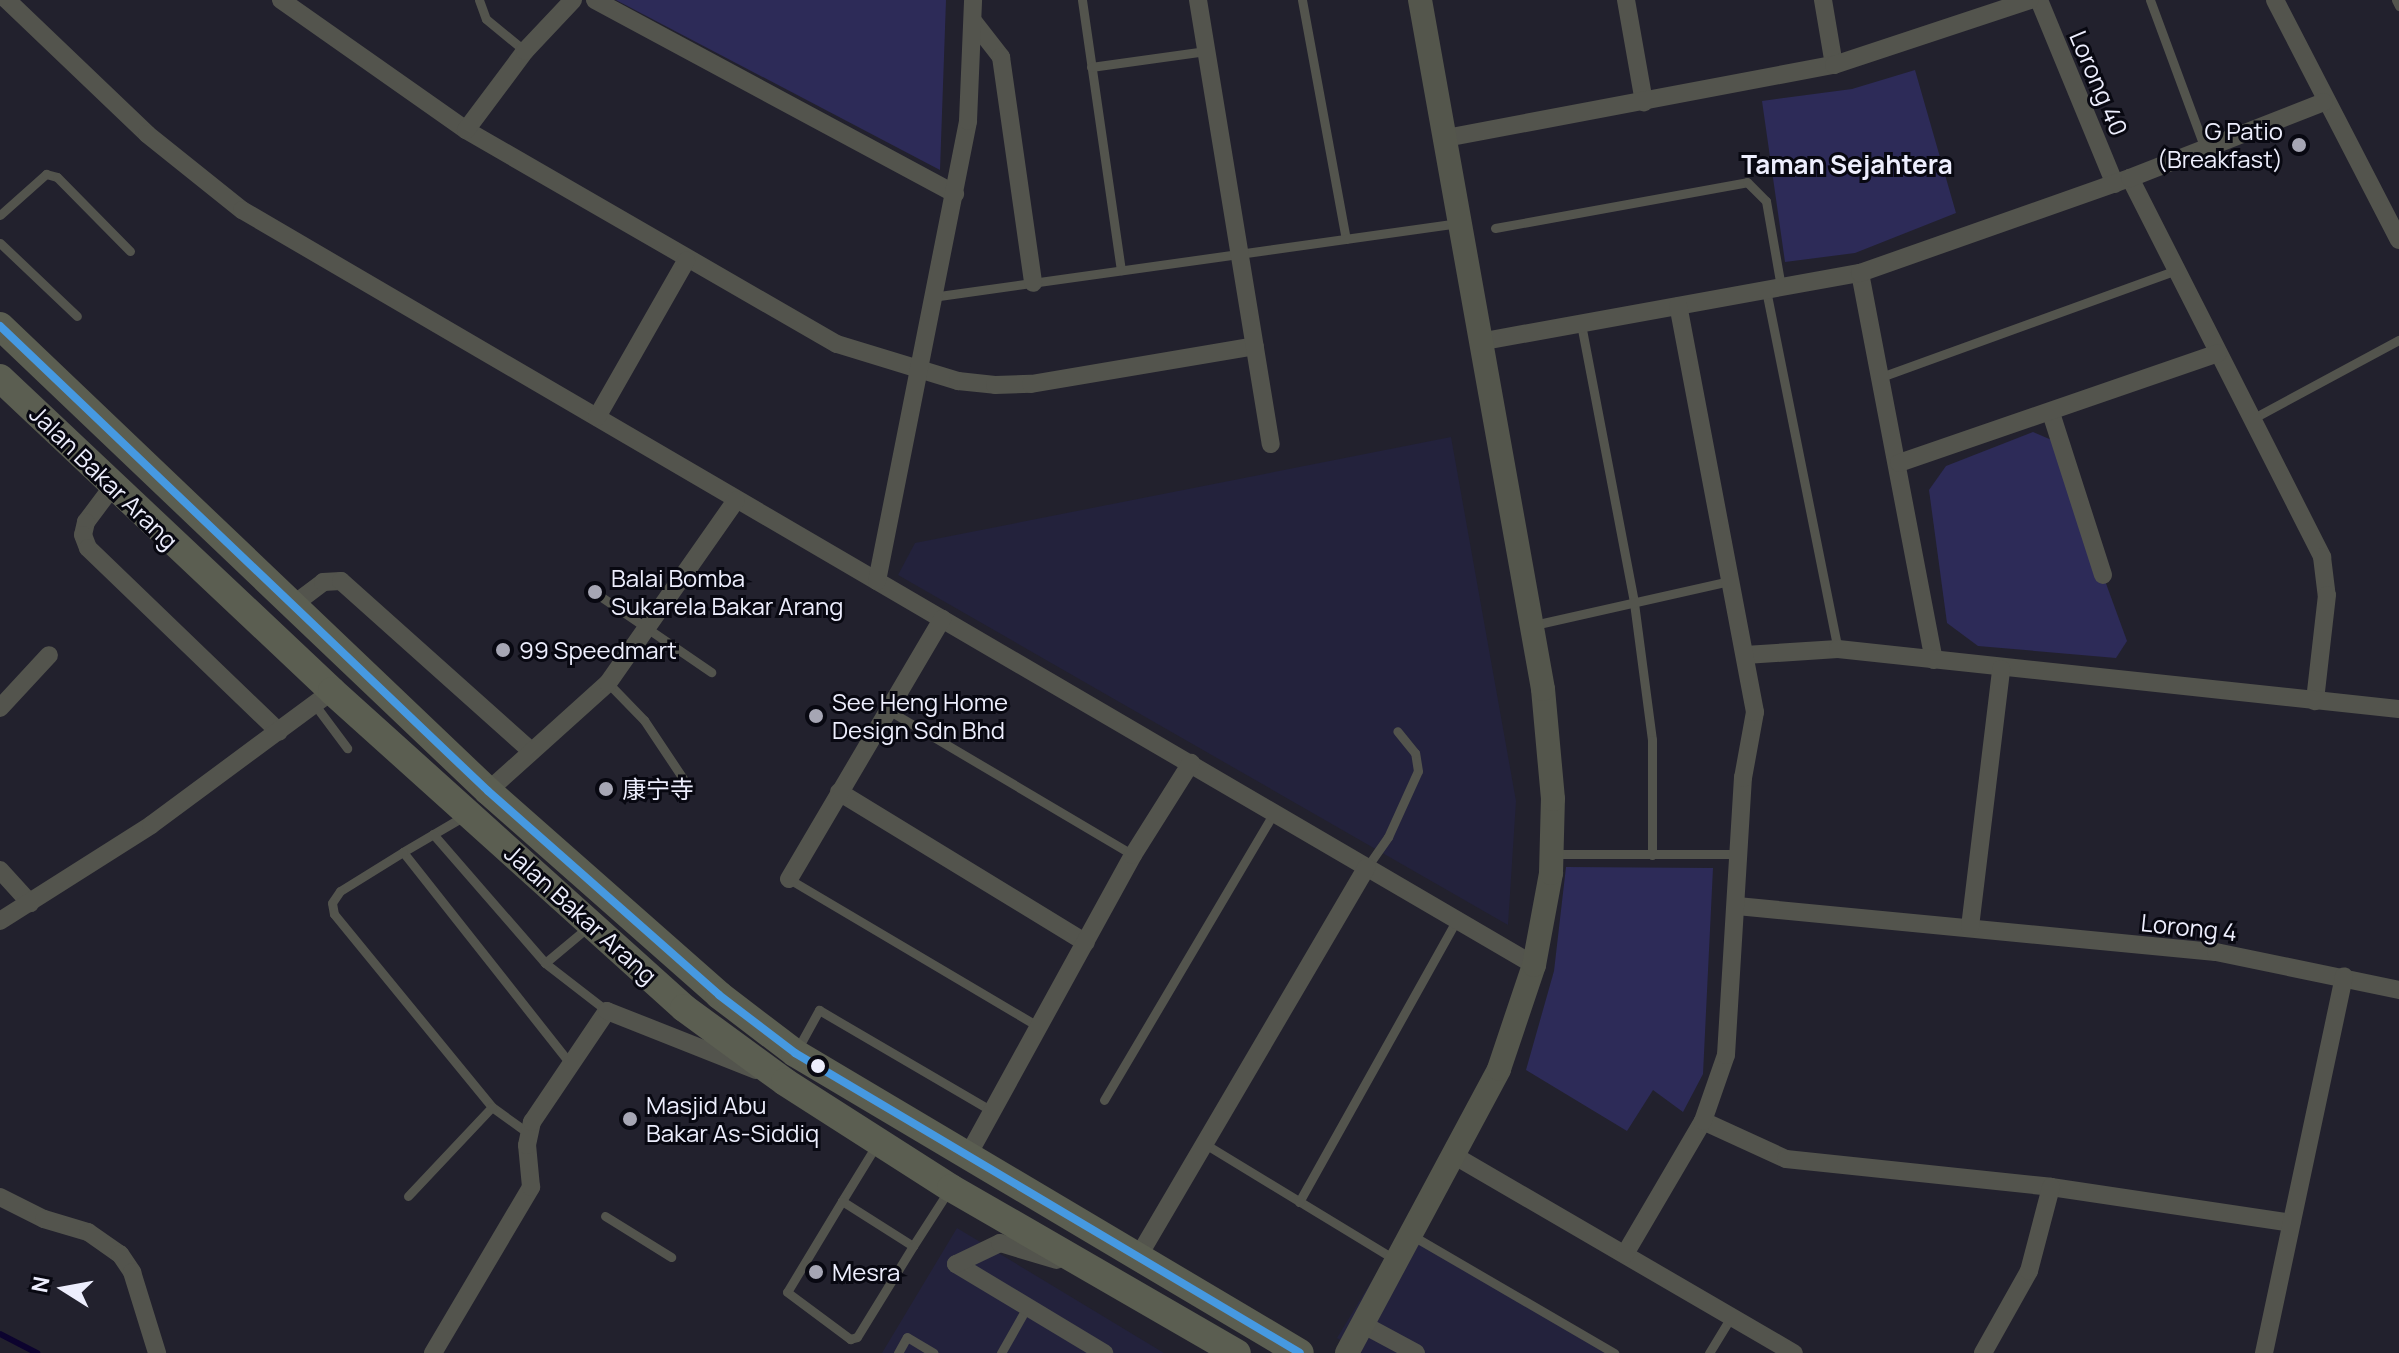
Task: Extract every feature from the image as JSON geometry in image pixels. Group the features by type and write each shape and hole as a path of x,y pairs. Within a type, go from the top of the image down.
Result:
{"main road":[{"name":"Jalan Bakar Arang","path":"0,326 293,605 591,924 684,1008 785,1082 951,1188 1088,1271 1233,1352"},
{"name":"Jalan Bakar Arang","path":"0,378 113,486 324,698 480,802 795,1053 1300,1353"},
{"path":"48,422 73,396"}],"street":[{"path":"7,0 147,134 242,210 1534,965"},
{"path":"281,0 466,130 686,261 837,344 958,381 1031,384 1255,346"},
{"path":"466,130 525,51 573,0"},
{"path":"595,0 955,194"},
{"path":"877,581 968,121 973,0"},
{"path":"1198,0 1271,444"},
{"path":"1347,1353 1455,1156 1513,1037 1534,965 1552,854 1550,748 1420,0"},
{"path":"1626,0 1644,102"},
{"path":"1823,0 1834,65"},
{"path":"1446,138 1834,65 2030,0"},
{"name":"Lorong 40","path":"2039,0 2123,181 2177,270 2327,575 2315,701"},
{"path":"2275,0 2324,102 2399,240"},
{"path":"973,21 1001,57 1033,283"},
{"path":"1479,342 1860,273 2123,181 2324,102"},
{"path":"597,417 686,261"},
{"path":"1860,273 1899,463 1934,660"},
{"path":"1625,1254 1703,1121 1726,1055 1737,906 1736,854 1755,712 1678,306"},
{"path":"1899,463 2218,353"},
{"path":"2051,413 2103,575"},
{"path":"113,486 86,522 83,535 88,548 279,732"},
{"path":"480,802 531,751 608,683 736,500"},
{"path":"293,605 323,582 341,581 531,751"},
{"path":"789,879 942,619"},
{"path":"1745,655 1838,649 2001,669 2399,709"},
{"path":"0,708 49,655"},
{"path":"1970,927 2001,669"},
{"path":"0,921 279,732 324,698"},
{"path":"967,1157 1133,855 1191,763"},
{"path":"839,792 1086,943"},
{"path":"1138,1257 1367,867"},
{"path":"0,870 30,903"},
{"name":"Lorong 4","path":"1737,906 2216,952 2344,976 2399,990"},
{"path":"2264,1353 2344,976"},
{"path":"433,1353 531,1187 528,1133 569,1062 607,1011 785,1082"},
{"path":"1703,1121 1786,1159 2051,1187 2291,1223"},
{"path":"1455,1156 1794,1353"},
{"path":"1983,1353 2029,1271 2051,1187"},
{"path":"0,1197 44,1219 88,1232 120,1254 132,1272 157,1353"},
{"path":"1088,1271 1007,1243 956,1264 1104,1353"},
{"path":"1364,1325 1416,1353"}],"lane":[{"path":"479,0 486,19 525,51"},
{"path":"1082,0 1121,270"},
{"path":"1302,0 1346,239"},
{"path":"2150,0 2205,149"},
{"path":"2396,0 2399,6"},
{"path":"1091,67 1206,51"},
{"path":"0,215 46,174 57,177 130,251"},
{"path":"1495,228 1747,182 1766,201 1773,289 1838,649"},
{"path":"932,297 1461,222"},
{"path":"1,245 77,316"},
{"path":"1881,377 2177,270"},
{"path":"1581,324 1634,603 1652,740 1652,855"},
{"path":"2252,419 2399,340"},
{"path":"1530,626 1730,581"},
{"path":"600,596 646,631 711,672"},
{"path":"608,683 644,720 686,783"},
{"path":"324,698 347,748"},
{"path":"888,710 1133,855"},
{"path":"1367,867 1388,837 1418,771 1415,753 1397,731"},
{"path":"480,802 340,891 332,903 334,914 492,1107 528,1133"},
{"path":"1104,1100 1274,812"},
{"path":"433,834 545,963 607,1011"},
{"path":"403,852 569,1062"},
{"path":"1552,854 1736,854"},
{"path":"789,879 1039,1027"},
{"path":"1299,1202 1457,919"},
{"path":"545,963 591,924"},
{"path":"795,1053 819,1010 992,1111"},
{"path":"408,1196 492,1107"},
{"path":"880,1140 787,1292 850,1339 857,1337 951,1188"},
{"path":"1205,1144 1399,1262"},
{"path":"842,1201 913,1246"},
{"path":"605,1216 671,1257"},
{"path":"1412,1236 1614,1353"},
{"path":"1001,1353 1027,1307"},
{"path":"1709,1353 1731,1317"},
{"path":"898,1353 907,1337 934,1353"}],"shaded area":[{"path":"616,0 946,0 940,170"},
{"path":"1915,70 1956,213 1855,253 1785,262 1762,101 1852,89"},
{"path":"2033,432 2054,441 2127,641 2116,658 1978,646 1947,623 1929,490 1946,466"},
{"path":"1451,437 1516,801 1508,925 898,575 915,543"},
{"path":"1566,867 1713,868 1703,1074 1683,1112 1653,1090 1627,1131 1526,1070 1554,971"},
{"path":"957,1228 1164,1353 882,1353"},
{"path":"1404,1228 1617,1353 1362,1353 1337,1338"}],"waterway":[{"path":"0,1334 37,1353"}],"transit line":[{"path":"0,326 488,791 719,995 795,1053 1300,1353"}],"place":[{"name":"G Patio (Breakfast)","path":"2299,145"},
{"name":"Balai Bomba Sukarela Bakar Arang","path":"595,592"},
{"name":"99 Speedmart","path":"503,650"},
{"name":"See Heng Home Design Sdn Bhd","path":"816,716"},
{"name":"康宁寺","path":"606,789"},
{"name":"Masjid Abu Bakar As-Siddiq","path":"630,1119"},
{"name":"Mesra","path":"816,1272"}],"district":[{"name":"Taman Sejahtera","path":"1847,165"}]}
